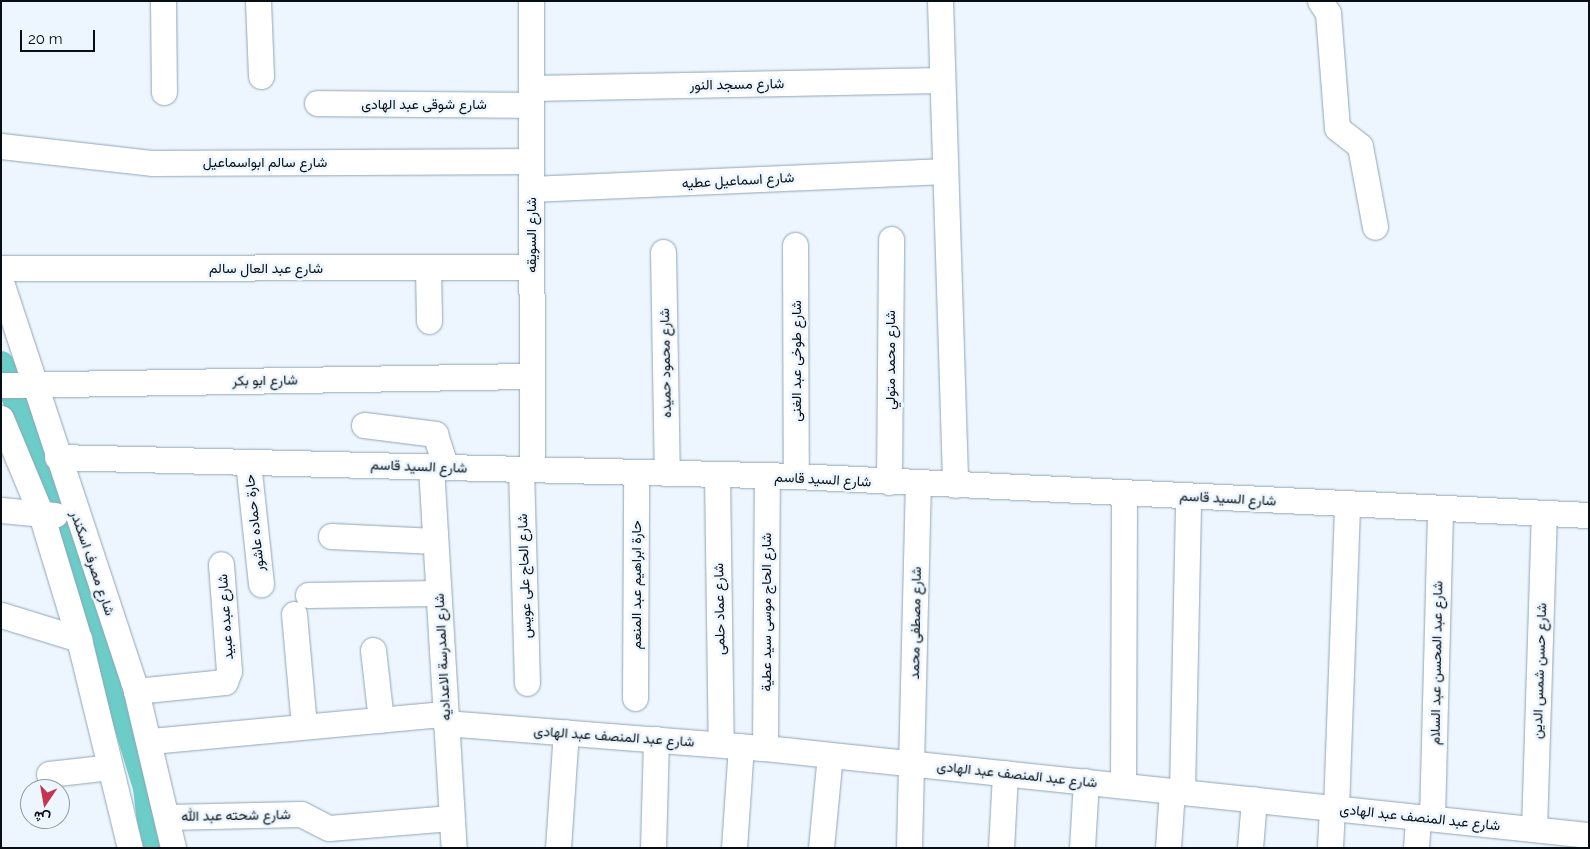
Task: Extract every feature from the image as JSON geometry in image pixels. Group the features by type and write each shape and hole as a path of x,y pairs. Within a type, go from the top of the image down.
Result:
{"street":[{"path":"164,1 164,92"},
{"path":"258,1 260,76"},
{"name":"شارع السويقه","path":"526,469 531,267 531,1"},
{"path":"940,1 955,485"},
{"path":"1320,1 1328,13 1338,128 1360,146 1374,227"},
{"name":"شارع مسجد النور","path":"531,96 942,80"},
{"name":"شارع شوقى عبد الهادى","path":"317,103 531,96"},
{"name":"شارع سالم ابواسماعيل","path":"1,146 153,163 530,161"},
{"name":"شارع اسماعيل عطيه","path":"531,189 945,171"},
{"name":"شارع محمد متولي","path":"889,482 890,239"},
{"name":"شارع طوخى عبد الغنى","path":"795,245 796,476"},
{"name":"شارع محمود حميده","path":"662,252 667,473"},
{"name":"شارع عبد العال سالم","path":"1,268 531,267"},
{"path":"428,268 429,321"},
{"name":"شارع مصرف اسكندر","path":"3,294 136,691 151,741 173,848"},
{"name":"شارع ابو بكر","path":"1,385 529,376"},
{"path":"1,418 6,441 41,514 79,639 130,848"},
{"name":"شارع المدرسة الاعداديه","path":"364,424 435,434 438,466 435,541 444,718 454,848"},
{"name":"شارع السيد قاسم","path":"57,457 796,476 918,484 1589,515"},
{"name":"حارة حماده عاشور","path":"248,462 261,584"},
{"name":"شارع الحاج على عويس","path":"526,469 527,683"},
{"name":"حارة ابراهيم عبد المنعم","path":"635,698 636,472"},
{"name":"شارع عماد حلمى","path":"717,474 731,745 734,848"},
{"name":"شارع الحاج موسى سيد عطية","path":"765,748 767,476"},
{"name":"شارع مصطفى محمد","path":"909,848 913,763 918,484"},
{"path":"1123,786 1124,493"},
{"path":"1168,848 1177,791 1188,496"},
{"path":"1330,848 1334,808 1347,504"},
{"name":"شارع عبد المحسن عبد السلام","path":"1416,848 1425,817 1440,508"},
{"path":"1,510 78,517"},
{"name":"شارع حسن شمس الدين","path":"1534,829 1544,513"},
{"path":"332,536 435,541"},
{"name":"شارع عبده عبيد","path":"136,691 221,684 229,671 221,564"},
{"path":"304,726 301,604 438,593"},
{"path":"1,615 79,639"},
{"path":"373,650 381,720"},
{"name":"شارع عبد المنصف عبد الهادى","path":"151,741 304,726 381,720 444,718 566,732 765,748 1425,817 1502,837 1534,829 1586,836"},
{"path":"558,848 566,732"},
{"path":"653,848 656,739"},
{"path":"821,848 830,755"},
{"path":"50,774 110,767"},
{"path":"1000,848 1005,773"},
{"path":"1082,848 1086,781"},
{"path":"1250,848 1254,799"},
{"name":"شارع شحته عبد الله","path":"167,817 301,814 324,827 353,837 451,818"}],"waterway":[{"path":"1,364 64,518 146,788 153,848"}]}
